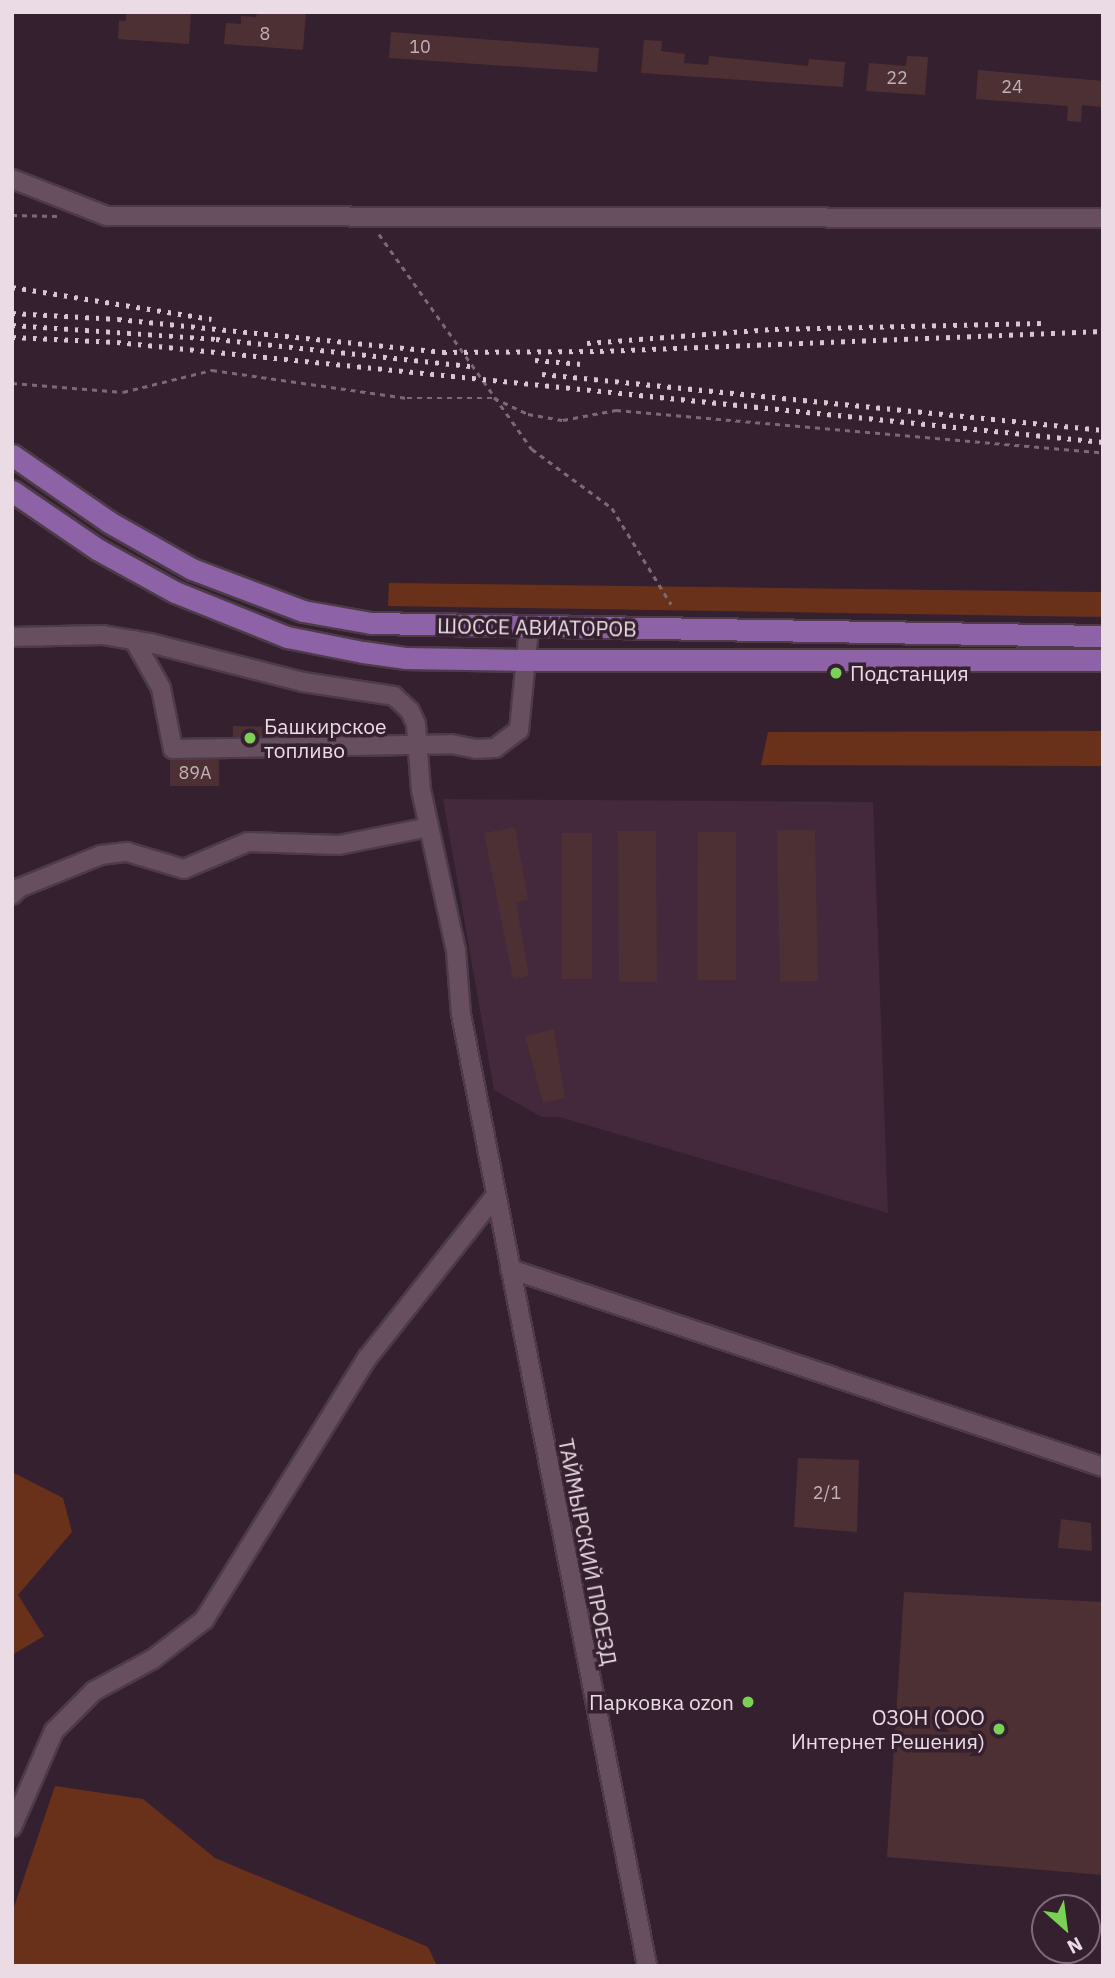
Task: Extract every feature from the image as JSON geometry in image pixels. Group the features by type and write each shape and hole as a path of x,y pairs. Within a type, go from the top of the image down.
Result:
{"main road":[{"name":"ШОССЕ АВИАТОРОВ","path":"12,456 109,522 192,569 303,611 371,623 529,628 1103,636"},
{"name":"ШОССЕ АВИАТОРОВ","path":"12,491 97,549 175,592 288,637 405,658 1103,660"}],"street":[{"path":"12,179 107,216 1103,218"},
{"path":"134,640 161,688 173,749 415,744 475,749 495,748 507,742 519,730 524,713 529,628"},
{"name":"ТАЙМЫРСКИЙ ПРОЕЗД","path":"12,637 103,635 134,640 303,682 394,696 416,724 415,744 456,951 461,1014 647,1966"},
{"path":"12,895 19,888 101,855 127,852 184,869 247,842 339,845 424,828"},
{"path":"12,1827 54,1731 94,1691 153,1659 204,1620 368,1357 496,1195"},
{"path":"510,1269 1103,1467"}],"path":[{"path":"367,216 532,450 612,508 671,604"},
{"path":"12,383 123,392 212,370 407,398 494,398 528,414 563,420 616,410 667,413 1103,453"}],"shaded area":[{"path":"389,583 1103,592 1103,617 388,606"},
{"path":"1103,731 1103,766 761,765 768,732"},
{"path":"443,799 873,802 888,1213 559,1117 542,1117 494,1090"},
{"path":"12,1472 63,1498 72,1532 18,1595 44,1636 12,1655"},
{"path":"55,1786 143,1799 215,1858 428,1947 437,1966 12,1966 12,1913"}],"building":[{"path":"126,12 191,12 189,44 118,39 119,21 126,21"},
{"path":"257,12 306,12 303,50 224,44 226,23 241,24 241,16 256,17"},
{"path":"391,32 599,48 597,72 389,58"},
{"path":"644,40 662,41 661,51 685,54 684,63 708,65 709,56 808,66 809,59 845,62 843,87 641,73"},
{"path":"907,56 928,57 925,95 866,91 869,63 906,66"},
{"path":"978,70 1103,81 1103,107 1082,105 1081,122 1067,121 1068,106 976,99"},
{"path":"233,726 271,727 271,736 233,737"},
{"path":"170,760 219,760 219,786 170,786"},
{"path":"515,827 528,900 516,902 529,976 513,979 484,833"},
{"path":"777,830 815,830 818,981 780,982"},
{"path":"618,831 656,831 657,982 619,982"},
{"path":"698,832 736,832 736,980 697,980"},
{"path":"562,833 592,833 592,979 562,979"},
{"path":"554,1029 565,1098 543,1103 525,1036"},
{"path":"798,1458 859,1460 857,1532 794,1527"},
{"path":"1061,1519 1091,1523 1092,1551 1058,1548"},
{"name":"ОЗОН (ООО Интернет Решения)","path":"904,1592 1103,1602 1103,1875 887,1857"}],"railway":[{"path":"12,287 211,319"},
{"path":"12,313 118,319 451,353"},
{"path":"587,343 775,329 1041,323"},
{"path":"12,325 216,339 476,367"},
{"path":"443,352 600,351 1103,331"},
{"path":"12,337 117,342 1103,442"},
{"path":"535,360 582,364"},
{"path":"542,374 1103,430"}],"place":[{"name":"Подстанция","path":"836,673"},
{"name":"Башкирское топливо","path":"250,738"},
{"name":"Парковка ozon","path":"748,1702"},
{"name":"ОЗОН (ООО Интернет Решения)","path":"999,1729"}]}
